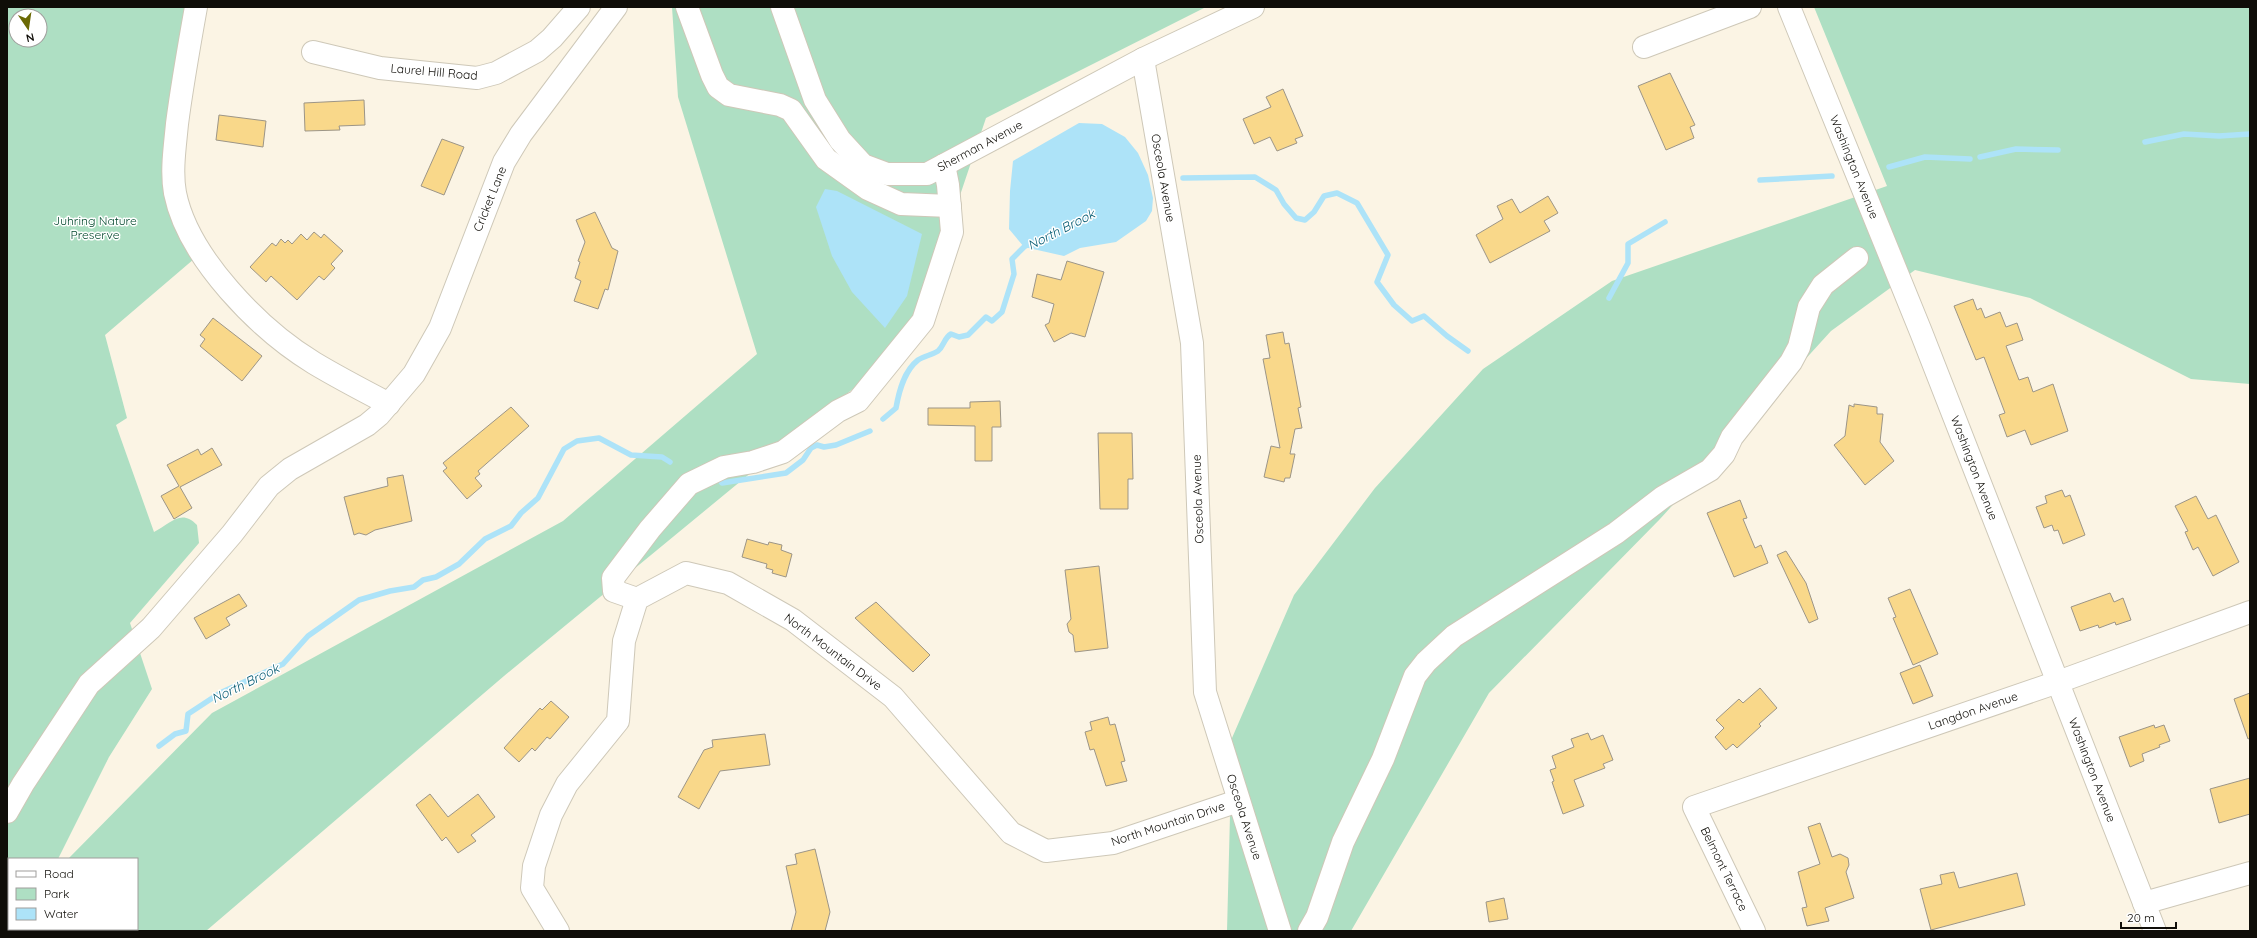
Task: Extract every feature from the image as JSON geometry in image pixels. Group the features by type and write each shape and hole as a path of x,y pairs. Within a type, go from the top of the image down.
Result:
{"street":[{"path":"196,7 181,91 174,156 175,193 187,228 206,262 249,311 292,348 314,363 389,404"},
{"name":"Laurel Hill Road","path":"313,52 380,68 477,78 496,73 537,51 552,38 579,7"},
{"name":"Cricket Lane","path":"7,812 23,784 89,684 151,628 232,534 269,486 290,470 367,425 389,404 414,374 440,328 504,162 521,134 616,7"},
{"path":"687,7 712,75 718,87 729,95 780,105 791,110 826,159 868,188 901,204 950,206"},
{"name":"Sherman Avenue","path":"782,7 815,100 826,120 840,140 862,165 887,174 927,174 1143,60 1253,7"},
{"path":"1644,47 1750,7"},
{"name":"Washington Avenue","path":"1789,7 1921,332 2155,931"},
{"name":"Osceola Avenue","path":"1143,60 1192,343 1205,692 1280,931"},
{"path":"558,931 532,888 534,866 551,815 567,784 618,720 624,641 637,599 614,591 613,578 650,529 689,484 724,467 753,462 783,452 838,411 858,401 923,321 952,232 944,165"},
{"path":"1309,931 1318,917 1343,842 1383,759 1415,676 1426,662 1454,636 1616,533 1663,497 1710,470 1724,454 1732,437 1791,362 1799,347 1809,307 1822,285 1857,258"},
{"name":"North Mountain Drive","path":"637,599 686,573 728,583 793,620 893,697 1011,832 1046,851 1113,843 1238,801"},
{"name":"Langdon Avenue","path":"1694,807 2058,682 2250,612"},
{"name":"Belmont Terrace","path":"1694,807 1754,931"},
{"path":"2144,903 2250,873"}],"green space":[{"name":"Juhring Nature Preserve","path":"7,7 195,7 173,156 201,253 105,335 127,418 116,425 154,532 176,519 186,518 197,525 199,543 130,623 152,689 109,757 58,858 8,858 7,902"},
{"path":"672,7 1206,7 986,118 911,341 504,676 206,931 7,931 8,910 8,930 138,930 138,858 69,858 212,713 563,521 757,354 678,97"},
{"path":"1814,7 2250,7 2250,384 2191,379 2030,298 1915,270 1831,331 1660,519 1489,693 1351,931 1227,931 1232,738 1294,595 1375,488 1483,369 1612,281 1887,186"}],"water":[{"path":"1079,123 1102,124 1125,137 1138,153 1148,175 1153,198 1152,211 1146,221 1116,242 1080,248 1064,256 1024,247 1009,229 1010,191 1013,161"},
{"path":"825,189 837,191 922,234 907,296 885,328 852,292 832,256 816,207"}],"building":[{"path":"1670,73 1695,125 1690,127 1694,138 1666,150 1638,86"},
{"path":"1283,89 1303,136 1295,139 1297,143 1277,151 1270,137 1254,144 1243,119 1271,107 1266,97"},
{"path":"364,100 365,125 339,126 340,130 305,131 304,103"},
{"path":"219,115 266,121 263,147 216,140"},
{"path":"442,139 464,147 444,195 421,186"},
{"path":"1548,196 1558,213 1544,221 1550,231 1490,263 1476,235 1503,219 1497,206 1512,199 1520,213"},
{"path":"595,212 612,248 618,251 608,290 605,289 598,309 574,301 581,281 575,278 580,262 578,261 585,242 576,220"},
{"path":"314,232 321,238 324,234 343,251 331,264 335,268 324,280 319,276 297,300 271,276 266,282 250,267 272,243 276,246 281,239 285,243 288,240 292,244 301,234 307,240"},
{"path":"1067,261 1104,272 1085,337 1071,333 1054,342 1045,325 1049,323 1054,304 1032,297 1037,274 1061,280"},
{"path":"1973,299 1977,310 1981,308 1985,318 2000,312 2006,327 2017,323 2023,340 2006,346 2019,380 2028,377 2033,392 2053,384 2068,431 2031,445 2025,430 2007,437 1999,415 2005,413 1984,357 1976,360 1954,306"},
{"path":"213,318 262,356 242,381 200,346 205,339 200,335"},
{"path":"1283,332 1285,344 1289,343 1301,407 1298,408 1302,428 1295,429 1290,454 1295,454 1290,478 1285,478 1284,482 1264,477 1271,446 1280,448 1263,359 1270,358 1266,335"},
{"path":"1000,401 1001,427 992,427 992,461 975,461 975,426 928,425 928,408 970,408 970,402"},
{"path":"1854,404 1877,407 1877,414 1883,414 1880,442 1894,461 1865,485 1834,445 1845,436 1849,405 1854,407"},
{"path":"511,407 529,426 478,471 480,474 475,478 482,486 467,499 443,471 447,468 443,463"},
{"path":"1098,433 1132,433 1133,479 1128,479 1128,509 1100,509"},
{"path":"212,448 222,465 180,487 192,508 174,519 161,496 179,486 167,465 198,449 201,455"},
{"path":"403,475 412,521 375,530 366,535 359,533 354,535 344,497 388,486 387,478"},
{"path":"2062,490 2065,497 2070,495 2085,535 2063,544 2058,530 2054,531 2052,525 2044,528 2036,507 2047,503 2045,496"},
{"path":"2196,496 2208,519 2216,515 2239,562 2213,576 2198,547 2193,550 2185,532 2188,531 2175,506"},
{"path":"1740,500 1747,518 1743,519 1755,548 1761,545 1768,563 1734,577 1707,513"},
{"path":"747,539 768,545 769,542 782,545 781,550 792,554 786,577 772,573 773,570 766,568 767,564 742,557"},
{"path":"1786,551 1806,583 1818,619 1809,623 1777,555"},
{"path":"1099,566 1108,648 1075,652 1073,635 1069,632 1067,624 1071,619 1065,570"},
{"path":"1910,589 1938,654 1913,665 1893,618 1896,617 1888,598"},
{"path":"2110,593 2114,602 2123,598 2131,620 2116,625 2115,622 2099,628 2098,625 2080,631 2071,607"},
{"path":"239,594 247,606 226,618 230,625 206,639 194,618"},
{"path":"876,602 930,655 913,672 855,618"},
{"path":"1920,665 1933,696 1913,704 1900,673"},
{"path":"1760,688 1777,708 1759,724 1761,726 1737,748 1733,744 1726,750 1715,737 1724,728 1716,720 1739,699 1743,703"},
{"path":"2250,693 2250,738 2248,739 2234,699"},
{"path":"551,701 569,717 550,739 547,737 535,751 532,748 519,762 504,748 540,708 542,710"},
{"path":"1108,717 1110,725 1115,724 1125,761 1121,762 1127,781 1106,786 1094,749 1090,750 1085,732 1092,730 1090,722"},
{"path":"2154,725 2155,728 2164,725 2170,741 2159,745 2160,747 2142,754 2144,761 2130,767 2119,737"},
{"path":"1588,733 1591,740 1603,735 1613,760 1603,764 1605,768 1574,780 1584,806 1563,814 1552,782 1554,781 1550,770 1556,768 1552,756 1574,747 1571,739"},
{"path":"765,734 770,765 720,771 699,809 678,797 704,750 713,747 712,740"},
{"path":"2250,778 2250,814 2219,823 2210,789"},
{"path":"430,794 448,817 478,794 495,817 471,835 476,841 458,853 446,837 442,841 416,805"},
{"path":"1820,823 1832,857 1840,854 1848,858 1849,865 1846,872 1854,898 1825,908 1829,921 1807,926 1802,908 1807,907 1798,872 1820,864 1808,827"},
{"path":"815,849 830,912 825,931 791,931 796,912 786,866 797,864 795,854"},
{"path":"1954,872 1959,888 2017,873 2025,905 1931,930 1920,889 1942,884 1940,875"},
{"path":"1504,898 1508,919 1489,922 1486,902"}],"waterway":[{"name":"North Brook","path":"2145,142 2184,134 2219,136 2250,134"},
{"name":"North Brook","path":"1980,157 2016,149 2058,150"},
{"name":"North Brook","path":"1889,167 1925,157 1970,159"},
{"name":"North Brook","path":"1760,180 1832,176"},
{"name":"North Brook","path":"1183,178 1255,177 1276,190 1284,204 1296,218 1305,220 1314,212 1324,196 1337,193 1357,203 1388,255 1377,282 1394,305 1412,321 1424,316 1447,336 1468,351"},
{"name":"North Brook","path":"1609,298 1628,263 1628,244 1665,222"},
{"name":"North Brook","path":"883,419 896,408 906,376 918,360 938,351 951,334 959,337 968,335 986,317 992,321 1002,312 1014,274 1012,259 1029,244"},
{"name":"North Brook","path":"715,479 718,478 722,483 786,473 803,460 811,448 817,445 824,447 836,445 870,431"},
{"name":"North Brook","path":"159,746 175,734 186,731 188,714 220,693 283,664 308,636 359,600 390,591 414,587 423,580 436,577 459,564 485,539 511,526 521,513 538,498 564,449 577,441 599,438 631,455 662,457 670,462"}]}
